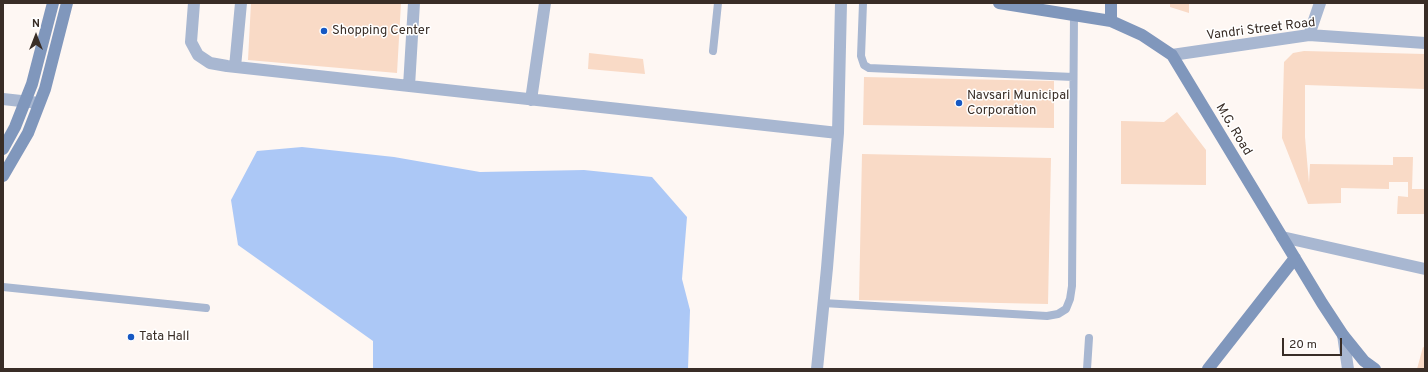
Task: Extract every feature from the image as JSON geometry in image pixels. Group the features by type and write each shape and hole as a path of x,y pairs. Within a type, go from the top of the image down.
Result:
{"main road":[{"path":"3,149 15,127 32,84 53,3"},
{"path":"3,176 28,133 40,103 67,3"},
{"name":"M.G. Road","path":"999,3 1111,21 1142,35 1172,55 1294,258 1343,335 1364,361 1375,369"},
{"path":"1111,3 1111,21"},
{"path":"1208,369 1294,258"}],"street":[{"path":"194,3 191,42 198,55 210,63 531,100 838,133"},
{"path":"235,67 241,3"},
{"path":"409,86 414,3"},
{"path":"531,100 545,3"},
{"path":"817,369 838,133 841,3"},
{"path":"1309,35 1320,3"},
{"name":"Vandri Street Road","path":"1172,55 1309,35 1425,43"},
{"path":"3,99 40,103"},
{"path":"1282,237 1425,269"},
{"path":"1343,335 1348,369"}],"lane":[{"path":"713,51 718,3"},
{"path":"864,3 861,56 864,65 869,68 1073,77"},
{"path":"823,304 1047,316 1058,314 1066,309 1070,299 1072,286 1074,15"},
{"path":"3,287 206,308"},
{"path":"1087,369 1089,338"}],"water":[{"path":"302,147 394,157 480,172 584,170 652,177 687,217 682,279 690,310 688,369 373,369 373,341 238,245 231,200 257,151"}],"building":[{"name":"Shopping Center","path":"251,3 401,3 397,73 248,60"},
{"path":"1170,3 1189,3 1189,13 1170,7"},
{"path":"1304,51 1425,54 1425,89 1305,85 1305,137 1309,183 1310,164 1393,165 1393,157 1413,157 1412,189 1425,189 1425,214 1397,214 1398,196 1408,197 1408,182 1389,182 1389,189 1341,188 1341,203 1308,204 1282,138 1284,62 1293,53"},
{"path":"589,53 643,59 645,74 588,69"},
{"name":"Navsari Municipal Corporation","path":"864,77 1054,81 1054,128 863,125"},
{"path":"1177,112 1206,150 1206,185 1121,184 1121,121 1164,122"},
{"path":"862,154 1051,158 1048,304 859,300"},
{"path":"1423,347 1425,348 1425,369 1417,369"}],"place":[{"name":"Shopping Center","path":"324,31"},
{"name":"Navsari Municipal Corporation","path":"959,103"},
{"name":"Tata Hall","path":"131,337"}]}
